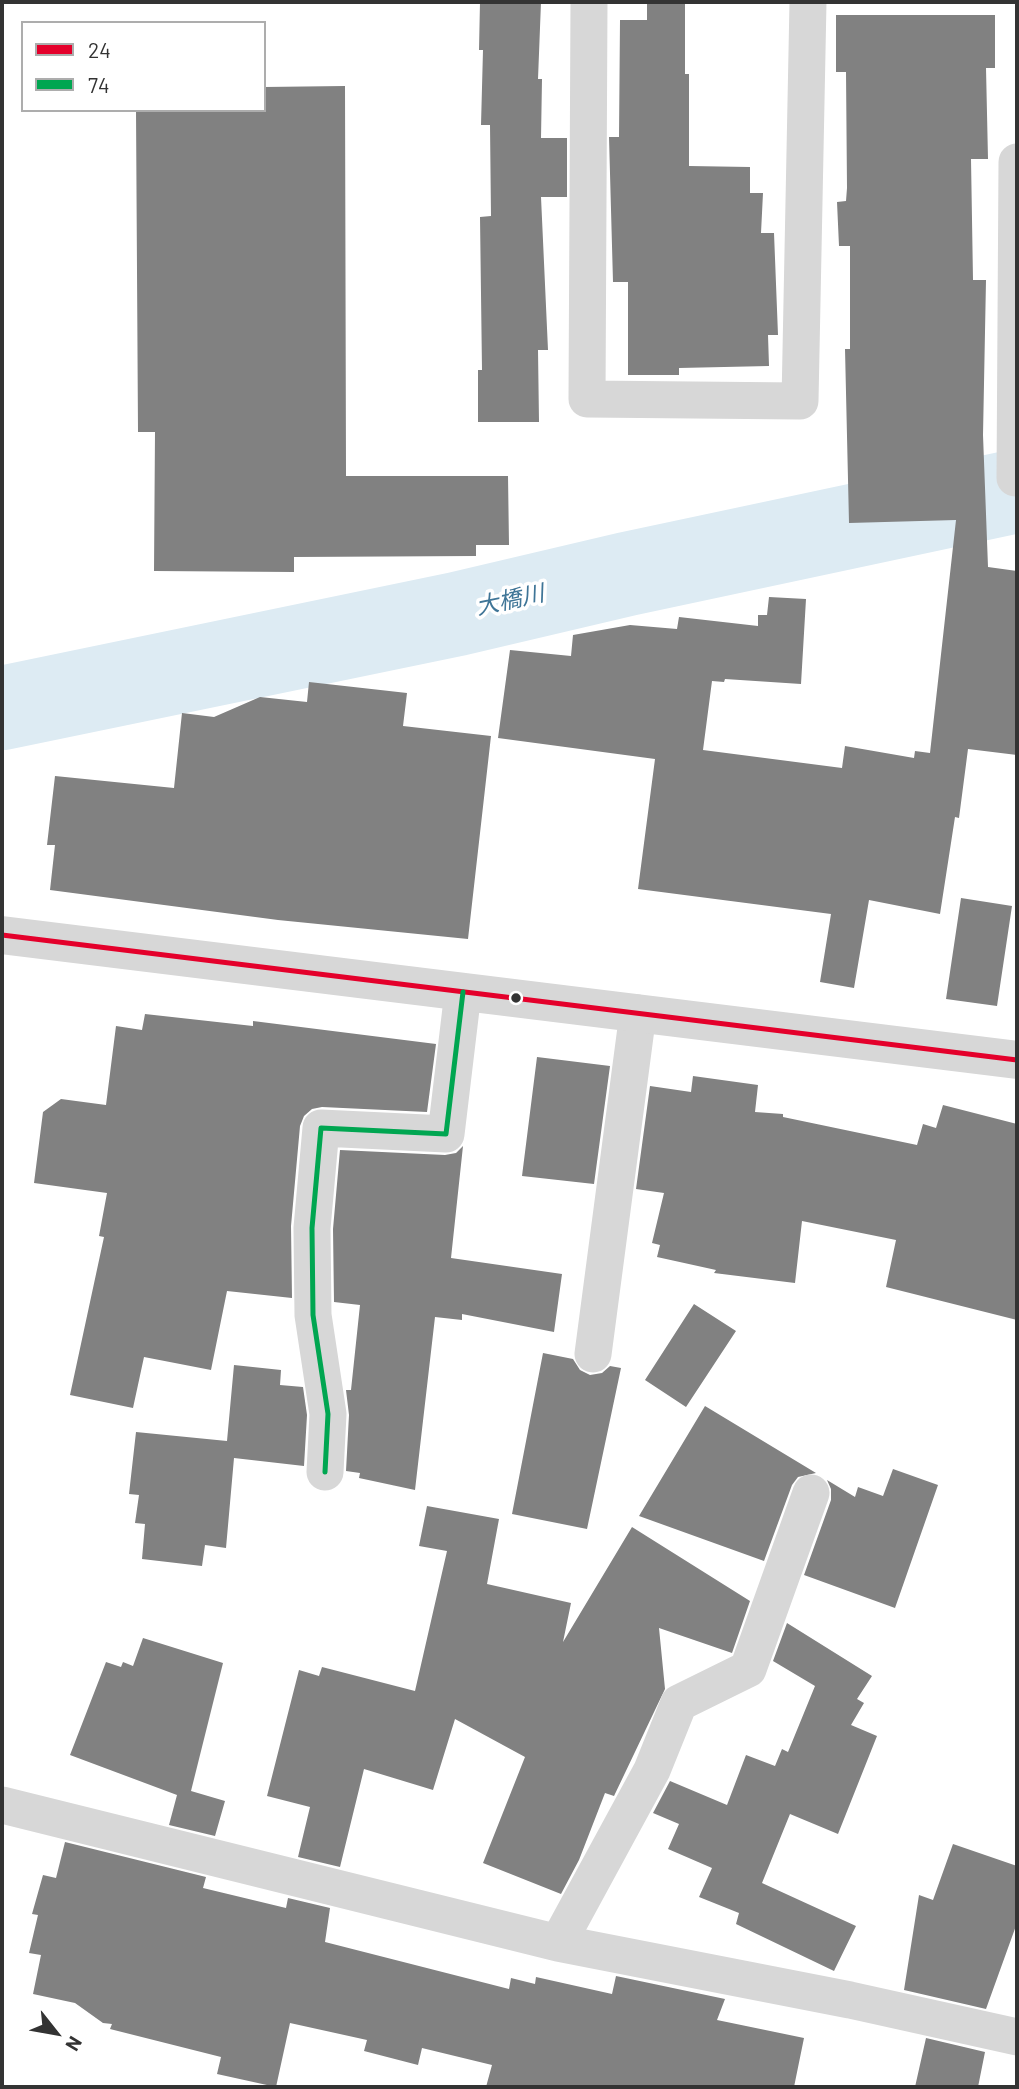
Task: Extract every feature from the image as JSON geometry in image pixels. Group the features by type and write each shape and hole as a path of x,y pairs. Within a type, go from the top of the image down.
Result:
{"street":[{"path":"589,2 587,399 800,401 808,2"},
{"path":"1015,478 1017,162"},
{"path":"2,935 1017,1060"},
{"path":"325,1472 328,1414 313,1315 312,1228 321,1128 446,1135 463,992"},
{"path":"593,1354 638,1013"},
{"path":"558,1942 652,1770 679,1703 748,1669 811,1493"},
{"path":"2,1805 558,1942 850,2000 1017,2037"}],"building":[{"path":"480,2 541,2 538,79 542,79 541,138 567,138 567,197 541,197 548,350 538,350 539,422 478,422 478,370 482,370 480,217 491,216 490,125 481,125 483,50 479,50"},
{"path":"647,2 685,2 685,74 689,74 689,166 750,167 750,193 763,193 761,233 774,233 778,335 768,335 769,366 679,368 679,375 628,375 628,282 613,282 609,137 619,137 620,20 647,20"},
{"path":"836,15 995,15 995,68 986,68 988,159 971,159 973,280 986,280 983,435 988,567 1017,571 1017,755 968,749 959,818 955,817 940,914 869,900 854,988 820,982 831,914 638,889 655,759 498,738 510,650 571,656 573,635 630,625 677,629 679,617 758,626 758,615 767,615 769,597 806,599 801,684 725,679 724,682 712,681 703,750 842,768 845,746 914,758 915,751 930,753 956,520 849,523 845,349 850,349 850,246 839,246 837,202 846,201 847,188 846,72 836,72"},
{"path":"345,86 346,476 508,476 509,545 476,545 476,556 294,557 294,572 154,571 155,432 138,432 136,112 266,112 266,87"},
{"path":"309,682 407,693 403,726 491,736 468,939 278,920 50,890 55,845 47,845 55,776 174,788 182,713 214,717 260,697 307,702"},
{"path":"961,898 1012,906 997,1006 946,999"},
{"path":"145,1014 253,1026 253,1021 436,1044 427,1112 322,1107 312,1109 304,1116 300,1126 291,1226 292,1298 227,1291 211,1370 144,1357 133,1408 70,1395 104,1237 99,1236 107,1193 34,1183 43,1112 61,1099 106,1105 116,1026 142,1030"},
{"path":"537,1057 610,1066 594,1184 522,1176"},
{"path":"693,1076 758,1085 755,1112 783,1114 783,1117 917,1145 923,1124 936,1128 943,1105 1017,1124 1017,1320 886,1287 896,1240 802,1221 795,1283 714,1273 716,1270 657,1257 660,1245 652,1243 664,1193 636,1189 650,1086 691,1092"},
{"path":"463,1146 451,1258 562,1274 554,1332 462,1314 462,1320 435,1317 415,1490 359,1478 360,1473 346,1471 349,1415 346,1390 351,1390 360,1305 334,1302 333,1229 340,1150 445,1155 456,1153"},
{"path":"694,1304 736,1331 686,1407 645,1380"},
{"path":"543,1353 573,1359 580,1370 590,1375 602,1373 610,1366 621,1368 587,1529 512,1514"},
{"path":"234,1365 281,1370 280,1385 303,1387 307,1415 304,1466 234,1458 226,1548 205,1545 202,1566 142,1559 145,1524 135,1523 139,1495 129,1494 136,1432 227,1441"},
{"path":"705,1406 816,1473 798,1477 792,1485 764,1561 639,1516"},
{"path":"893,1469 938,1485 895,1608 804,1575 831,1500 831,1489 827,1480 855,1497 858,1487 883,1496"},
{"path":"427,1506 499,1519 487,1584 571,1603 563,1642 632,1527 750,1601 732,1653 659,1628 665,1689 614,1796 605,1793 579,1860 561,1894 483,1863 525,1757 455,1719 433,1790 364,1769 340,1867 298,1857 310,1807 267,1796 299,1670 319,1676 322,1667 415,1691 447,1551 419,1546"},
{"path":"787,1623 872,1676 857,1699 864,1703 851,1725 877,1736 838,1834 790,1814 762,1883 856,1926 834,1971 736,1924 739,1913 699,1897 712,1868 668,1849 679,1824 653,1813 670,1781 727,1805 746,1755 775,1766 782,1749 788,1752 815,1686 773,1661"},
{"path":"143,1638 223,1663 191,1791 225,1801 215,1836 169,1825 177,1795 70,1755 106,1662 121,1667 123,1662 133,1666"},
{"path":"65,1842 206,1877 203,1888 286,1908 288,1898 330,1908 325,1942 509,1989 511,1978 535,1984 536,1977 612,1994 616,1976 725,1999 717,2020 804,2038 794,2087 486,2087 492,2065 422,2048 418,2065 364,2051 367,2040 290,2023 276,2087 217,2074 221,2057 110,2029 112,2024 103,2023 75,2003 33,1994 41,1955 29,1953 38,1915 32,1914 43,1875 56,1878"},
{"path":"953,1844 1017,1866 1017,1923 986,2009 904,1990 919,1895 933,1900"},
{"path":"926,2038 985,2052 978,2087 915,2087"}],"waterway":[{"name":"大橋川","path":"2,708 457,614 627,574 1017,491"}],"transit line":[{"name":"24","path":"2,935 1017,1060"},
{"name":"74","path":"325,1472 328,1414 313,1315 312,1228 321,1128 446,1134 463,992"}]}
